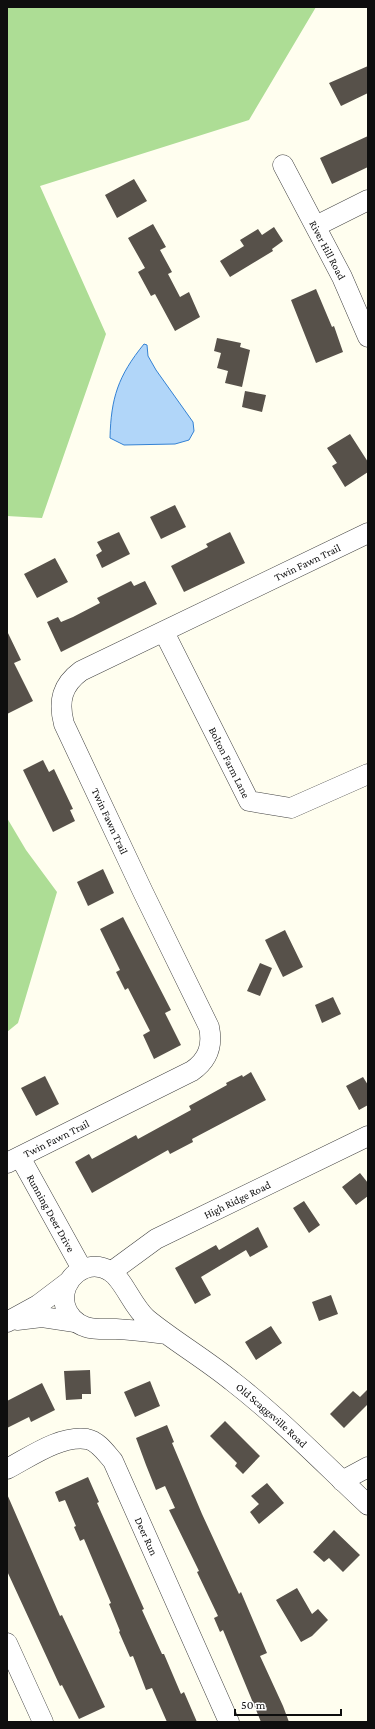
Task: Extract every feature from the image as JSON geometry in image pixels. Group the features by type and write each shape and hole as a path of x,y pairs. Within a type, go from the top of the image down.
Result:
{"street":[{"name":"River Hill Road","path":"283,164 342,276 368,337"},
{"path":"316,226 368,200"},
{"name":"Twin Fawn Trail","path":"14,1160 192,1071 201,1065 211,1048 212,1037 209,1027 67,731 61,713 60,703 62,693 73,677 81,671 368,533"},
{"name":"Bolton Farm Lane","path":"164,632 249,801 291,808 368,774"},
{"name":"High Ridge Road","path":"111,1272 156,1239 368,1136"},
{"name":"Running Deer Drive","path":"14,1160 82,1269"},
{"path":"95,1267 111,1272 118,1278 123,1288 125,1302 120,1313 108,1325 98,1328 87,1328 75,1322 42,1317 9,1321 38,1305 67,1283 73,1275 82,1269 95,1267"},
{"path":"67,1283 63,1298 66,1310 75,1322"},
{"name":"Old Scaggsville Road","path":"123,1288 138,1311 262,1405 368,1505"},
{"name":"Old Scaggsville Road","path":"98,1328 141,1330 167,1334"},
{"name":"Deer Run","path":"7,1469 50,1447 71,1440 88,1439 101,1448 113,1461 229,1722"},
{"path":"342,1481 368,1467"},
{"path":"7,1643 43,1722"}],"green space":[{"path":"7,7 316,7 249,120 40,186 106,334 42,518 7,516"},
{"path":"7,818 26,850 57,892 18,1023 7,1032"}],"water":[{"path":"144,344 147,345 148,356 156,370 193,422 194,431 189,440 175,444 124,445 110,438 114,399 122,377"}],"building":[{"path":"368,66 368,93 341,106 329,83"},
{"path":"368,136 368,167 332,184 320,158"},
{"path":"134,179 147,201 117,218 105,195"},
{"path":"153,224 166,247 160,250 172,272 168,274 180,297 189,292 200,317 175,331 155,294 151,296 138,272 145,268 128,238"},
{"path":"274,227 283,241 272,249 273,251 230,277 220,261 244,246 240,240 258,229 262,235"},
{"path":"316,289 332,327 334,326 343,352 316,363 291,300"},
{"path":"217,338 241,343 240,347 250,350 242,387 225,383 228,371 217,368 221,353 214,351"},
{"path":"245,391 266,395 262,412 242,407"},
{"path":"350,434 368,462 368,472 345,487 332,466 337,463 327,448"},
{"path":"175,505 186,527 161,539 150,517"},
{"path":"119,532 130,554 102,568 96,555 102,551 97,542"},
{"path":"230,532 245,563 184,592 171,566 208,547 206,544"},
{"path":"55,558 68,582 37,598 24,574"},
{"path":"131,581 134,586 145,581 157,604 61,652 47,622 58,617 61,622 73,617 100,603 97,598"},
{"path":"7,631 21,660 14,663 33,701 7,714"},
{"path":"43,760 49,772 54,769 73,809 70,810 75,821 53,832 23,770"},
{"path":"103,869 114,893 88,906 77,882"},
{"path":"123,917 171,1010 165,1013 181,1045 154,1059 143,1035 150,1031 128,988 125,990 116,972 120,970 100,929"},
{"path":"285,930 303,967 283,977 265,940"},
{"path":"260,963 272,968 260,996 247,991"},
{"path":"333,997 341,1014 322,1023 315,1005"},
{"path":"251,1072 266,1100 192,1139 193,1142 170,1154 168,1150 92,1193 75,1162 89,1154 92,1159 136,1135 138,1139 191,1110 189,1106 227,1085 226,1083 242,1075 243,1077"},
{"path":"45,1076 59,1104 36,1116 21,1088"},
{"path":"363,1077 368,1085 368,1105 359,1110 346,1086"},
{"path":"360,1173 368,1183 368,1196 356,1205 342,1187"},
{"path":"304,1201 320,1225 309,1233 293,1208"},
{"path":"258,1227 268,1247 250,1257 246,1250 201,1277 211,1295 195,1304 175,1268 216,1245 219,1250"},
{"path":"331,1295 338,1314 319,1321 312,1302"},
{"path":"271,1326 282,1343 256,1360 245,1342"},
{"path":"90,1370 91,1394 82,1394 82,1399 66,1400 64,1371"},
{"path":"150,1381 160,1406 135,1417 124,1392"},
{"path":"42,1383 55,1410 31,1422 29,1417 7,1428 7,1401"},
{"path":"368,1389 368,1404 344,1428 330,1414 353,1391 360,1397"},
{"path":"225,1421 260,1456 243,1474 235,1466 237,1463 210,1436"},
{"path":"167,1425 174,1442 172,1443 202,1514 239,1594 241,1592 267,1653 260,1656 289,1722 261,1722 223,1630 220,1632 214,1618 218,1616 197,1572 199,1571 169,1510 175,1508 165,1486 156,1490 136,1438"},
{"path":"88,1477 99,1502 97,1503 144,1609 142,1610 162,1654 164,1654 181,1694 184,1692 197,1722 167,1722 152,1688 146,1690 133,1656 130,1657 119,1632 120,1631 109,1604 111,1603 84,1539 80,1541 74,1527 76,1526 65,1500 59,1502 55,1492"},
{"path":"267,1483 284,1503 259,1524 250,1512 259,1504 251,1496"},
{"path":"7,1494 60,1616 62,1615 105,1707 79,1719 62,1685 60,1686 7,1571"},
{"path":"334,1530 360,1555 343,1572 329,1558 324,1562 313,1552"},
{"path":"297,1588 312,1614 318,1609 328,1620 312,1636 301,1642 276,1600"}]}
